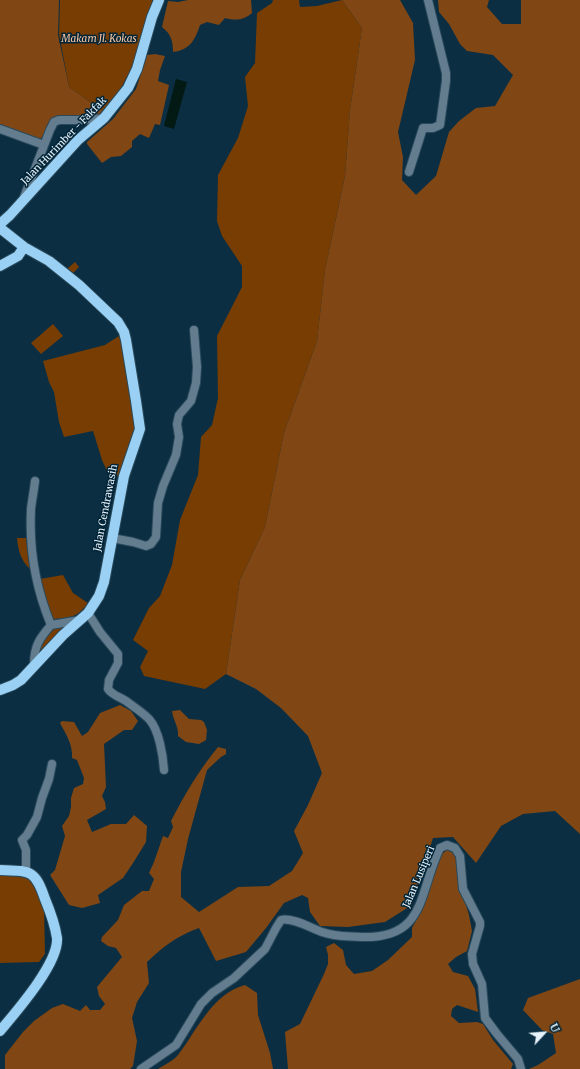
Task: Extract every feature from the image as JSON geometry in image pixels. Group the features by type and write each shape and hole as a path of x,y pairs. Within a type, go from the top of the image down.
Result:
{"main road":[{"name":"Jalan Hurimber - Fakfak","path":"0,224 23,202 78,140 104,118 121,98 131,82 159,0"},
{"name":"Jalan Cendrawasih","path":"0,228 41,260 79,285 118,322 124,332 126,340 140,429 124,476 104,582 99,596 84,616 63,635 21,680 0,690"},
{"path":"0,266 18,256 24,247"},
{"path":"0,870 26,871 35,877 43,892 57,939 52,958 42,977 0,1031"}],"street":[{"path":"409,172 423,128 433,128 440,124 446,81 446,73 428,0"},
{"path":"23,202 52,125 59,120 104,118"},
{"path":"0,129 44,145"},
{"path":"112,538 146,546 151,544 156,537 158,503 163,486 176,455 179,437 177,426 179,415 191,402 196,383 197,367 194,330"},
{"path":"35,481 31,508 33,553 41,600 51,625"},
{"path":"34,665 35,651 38,642 51,625 84,616 100,632 118,654 118,663 109,680 108,689 111,693 136,708 150,720 162,752 164,770"},
{"path":"26,871 26,850 22,840 27,835 37,817 49,780 52,764"},
{"name":"Jalan Lusiperi","path":"141,1069 176,1045 201,1004 212,993 234,978 265,949 281,920 286,919 297,922 326,934 342,937 375,937 402,929 410,922 418,908 435,858 440,848 447,845 455,848 460,856 464,889 480,922 472,954 473,964 482,984 485,1018 518,1059 521,1069"}],"green space":[{"name":"Makam Jl. Kokas","path":"60,0 154,0 132,67 121,88 104,112 69,87 59,34"},
{"path":"273,0 299,0 300,7 317,6 342,0 362,28 350,110 345,176 325,270 317,341 284,433 265,527 240,580 226,674 205,689 144,676 140,667 148,651 133,640 149,608 160,596 172,565 180,520 198,475 201,437 212,425 218,398 217,336 242,287 242,266 222,236 217,221 218,175 238,138 248,106 245,77 255,63 257,13 272,3"},
{"path":"75,262 79,267 72,274 67,269"},
{"path":"53,324 63,336 41,354 31,343"},
{"path":"122,334 136,433 118,476 108,473 102,460 93,431 64,437 59,422 54,392 49,382 43,361 105,345"},
{"path":"17,538 26,538 30,569 20,555"},
{"path":"63,575 73,593 88,603 81,611 73,616 54,619 46,606 40,579"},
{"path":"68,625 37,654 49,629"},
{"path":"0,873 31,877 44,906 45,954 39,962 0,963"}],"shaded area":[{"path":"0,0 59,0 58,35 69,87 104,112 101,115 73,116 53,120 40,140 0,126"},
{"path":"188,0 251,0 252,13 240,19 225,18 219,25 207,22 200,25 194,40 188,47 173,52 171,38 168,32 162,27 168,1 178,2"},
{"path":"342,0 400,0 413,23 415,60 398,132 403,157 402,180 416,195 436,176 449,132 459,121 476,108 495,106 513,75 493,55 467,51 460,44 449,24 439,12 438,0 489,0 487,7 502,24 521,24 521,0 580,0 580,834 555,811 523,814 501,826 476,863 453,837 433,838 412,905 385,922 348,927 320,926 310,912 308,898 302,895 284,903 246,952 216,961 199,928 191,931 171,942 147,962 149,983 137,1002 132,1018 137,1041 133,1066 130,1069 5,1069 5,1055 23,1032 34,1021 52,1008 63,1004 80,1011 86,1005 90,1010 100,1010 105,1004 99,996 97,987 122,957 116,948 108,946 101,941 102,937 118,920 124,905 142,891 149,891 154,879 149,873 163,836 168,838 173,827 171,821 198,773 218,747 226,749 226,754 207,770 188,839 181,872 181,897 199,912 238,887 269,886 292,871 303,853 294,831 308,805 322,773 308,736 281,708 256,689 226,674 240,580 265,527 284,433 317,341 325,270 345,176 350,110 362,28"},
{"path":"155,54 165,56 158,81 169,85 160,125 155,124 149,138 140,134 132,141 132,147 121,156 111,157 102,163 87,142 113,119 136,89 147,55"},
{"path":"176,79 187,82 174,129 164,126"},
{"path":"120,705 131,711 138,721 132,730 124,730 104,744 106,787 102,796 106,809 87,820 92,832 111,824 126,824 134,815 147,826 146,842 123,878 98,895 100,903 82,908 69,905 50,875 55,870 65,836 62,826 69,816 74,788 83,784 84,778 77,760 72,758 67,735 60,723 62,721 74,722 82,736 88,732 100,713"},
{"path":"180,710 189,719 201,720 204,722 207,730 206,740 199,744 186,742 178,736 178,730 172,711"},
{"path":"447,850 454,853 457,859 457,876 469,915 472,931 467,951 456,957 448,964 453,972 468,976 475,989 478,1012 457,1005 452,1009 451,1016 459,1023 477,1022 483,1024 493,1040 513,1064 511,1069 288,1069 285,1032 300,1024 328,964 326,947 334,943 343,950 346,965 354,974 372,971 388,960 412,937 412,928 419,915 435,870 442,854"},
{"path":"580,979 580,1069 529,1069 556,1053 553,1034 542,1030 523,1010 528,998"},
{"path":"245,985 257,993 258,1015 270,1053 273,1069 158,1069 178,1055 199,1024 223,996"}]}
